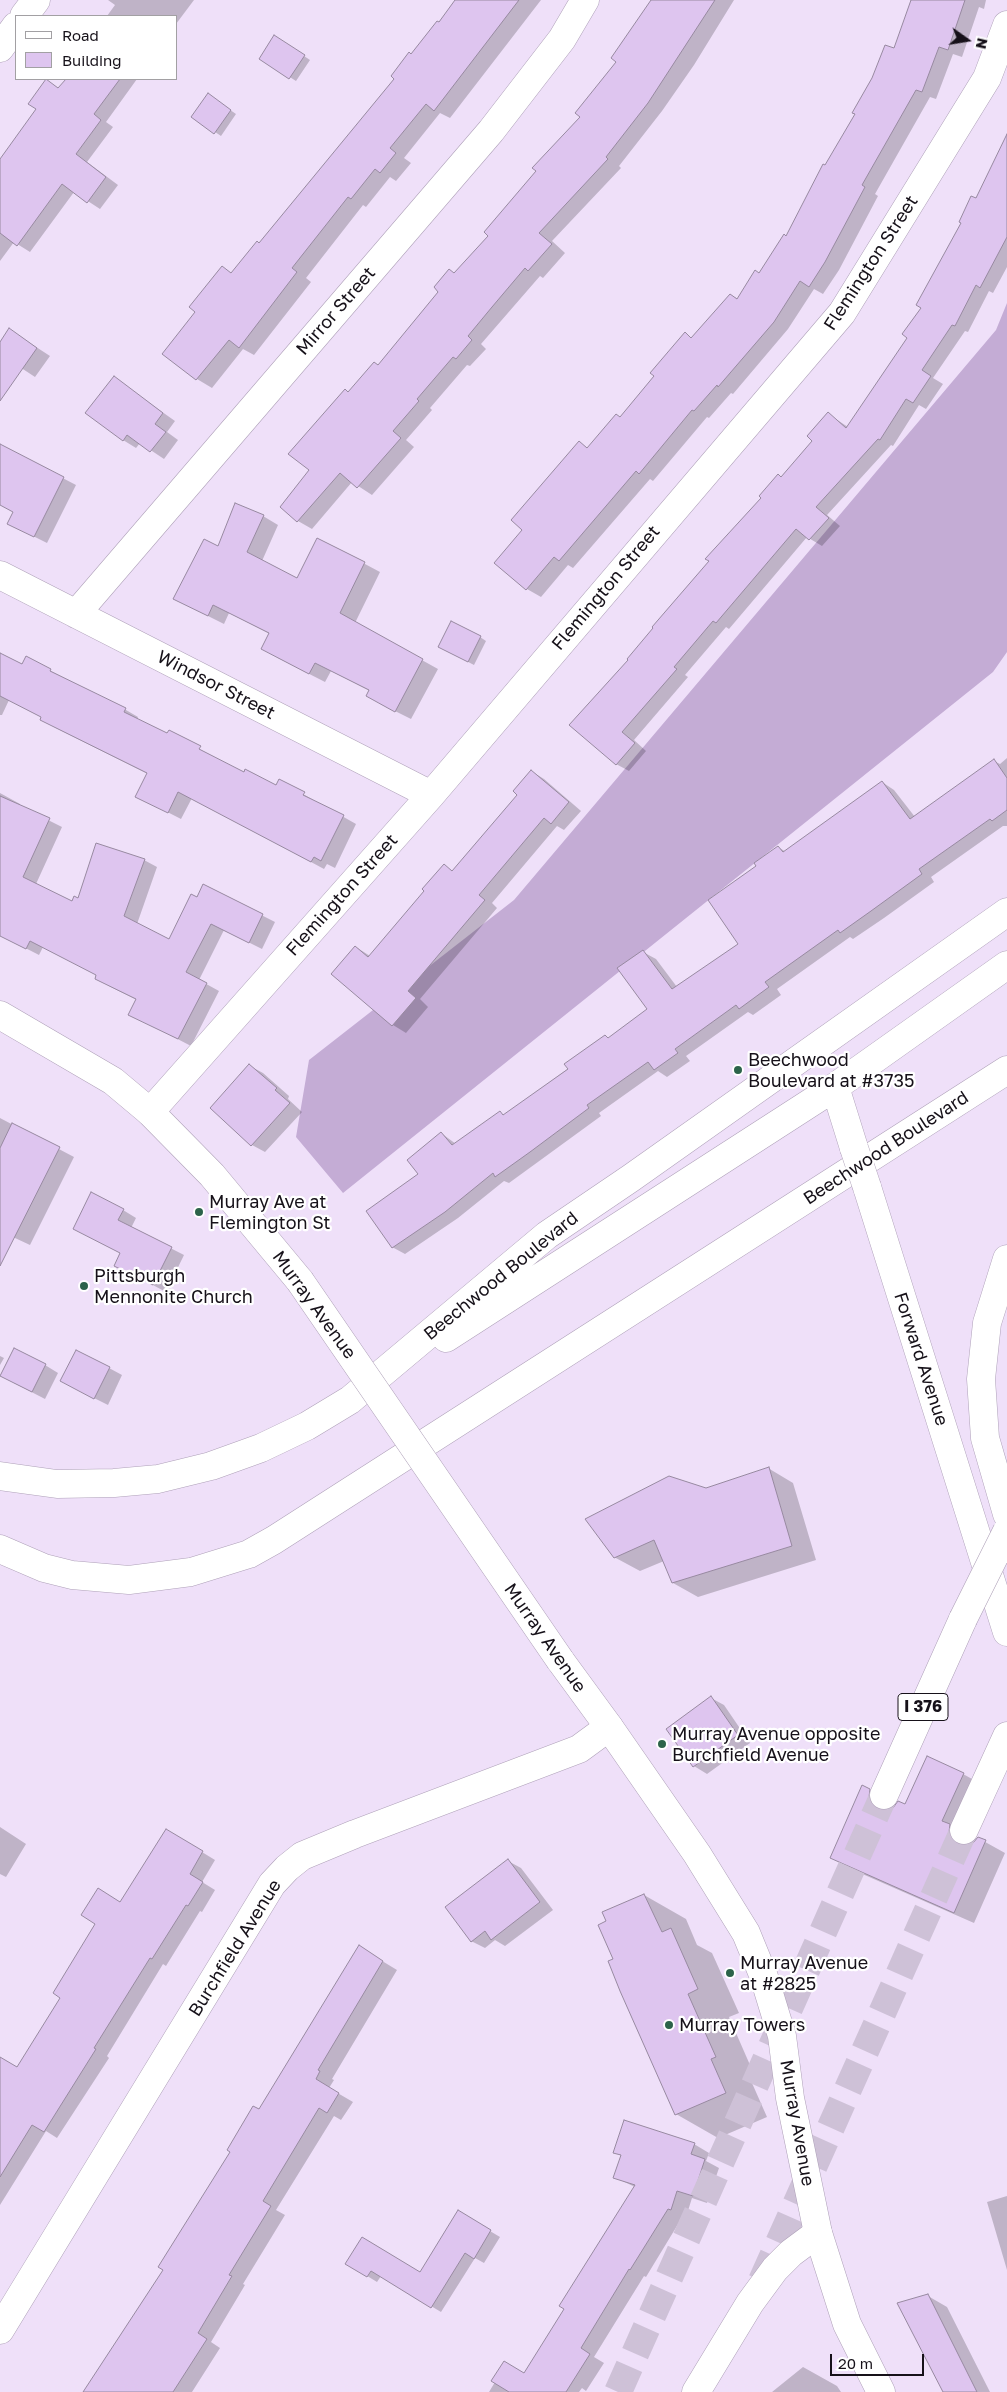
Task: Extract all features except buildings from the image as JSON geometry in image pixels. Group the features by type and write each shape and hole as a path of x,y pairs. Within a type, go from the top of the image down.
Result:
{"main road":[{"path":"25,15 36,0"},
{"name":"Mirror Street","path":"76,614 492,131 562,39 585,0"},
{"name":"Flemington Street","path":"150,1112 431,795 842,313 987,78 1007,25"},
{"path":"0,48 15,27"},
{"name":"Windsor Street","path":"0,576 431,795"},
{"name":"Beechwood Boulevard","path":"0,1476 57,1484 114,1484 158,1479 211,1466 261,1448 307,1426 350,1400 547,1235 631,1178 1007,912"},
{"path":"350,1400 835,1087 1007,966"},
{"name":"Murray Avenue","path":"0,1015 112,1081 150,1112 212,1175 300,1281 560,1660 697,1854 746,1933 764,1977 782,2036 790,2098 818,2234 847,2324 881,2392"},
{"name":"Beechwood Boulevard","path":"0,1549 44,1568 72,1575 129,1580 191,1572 249,1554 282,1535 1007,1070"},
{"name":"Forward Avenue","path":"835,1087 1007,1632"},
{"path":"1007,1260 993,1297 987,1323 981,1379 985,1438 1007,1514"},
{"name":"I 376","path":"884,1795 963,1619 1007,1531"},
{"name":"Burchfield Avenue","path":"0,2330 272,1884 287,1868 302,1856 355,1834 579,1749 609,1727"},
{"path":"964,1830 1005,1741"},
{"path":"696,2392 750,2303 775,2269 791,2253 818,2234"}],"shaded area":[{"path":"1007,303 1007,652 993,672 343,1193 296,1137 309,1060 514,900 996,330"}],"tunnel":[{"path":"618,2392 884,1795"},
{"path":"762,2281 964,1830"}],"place":[{"name":"Beechwood Boulevard at #3735","path":"738,1070"},
{"name":"Murray Ave at Flemington St","path":"199,1212"},
{"name":"Pittsburgh Mennonite Church","path":"84,1286"},
{"name":"Murray Avenue opposite Burchfield Avenue","path":"662,1744"},
{"name":"Murray Avenue at #2825","path":"730,1973"},
{"name":"Murray Towers","path":"669,2025"}]}
